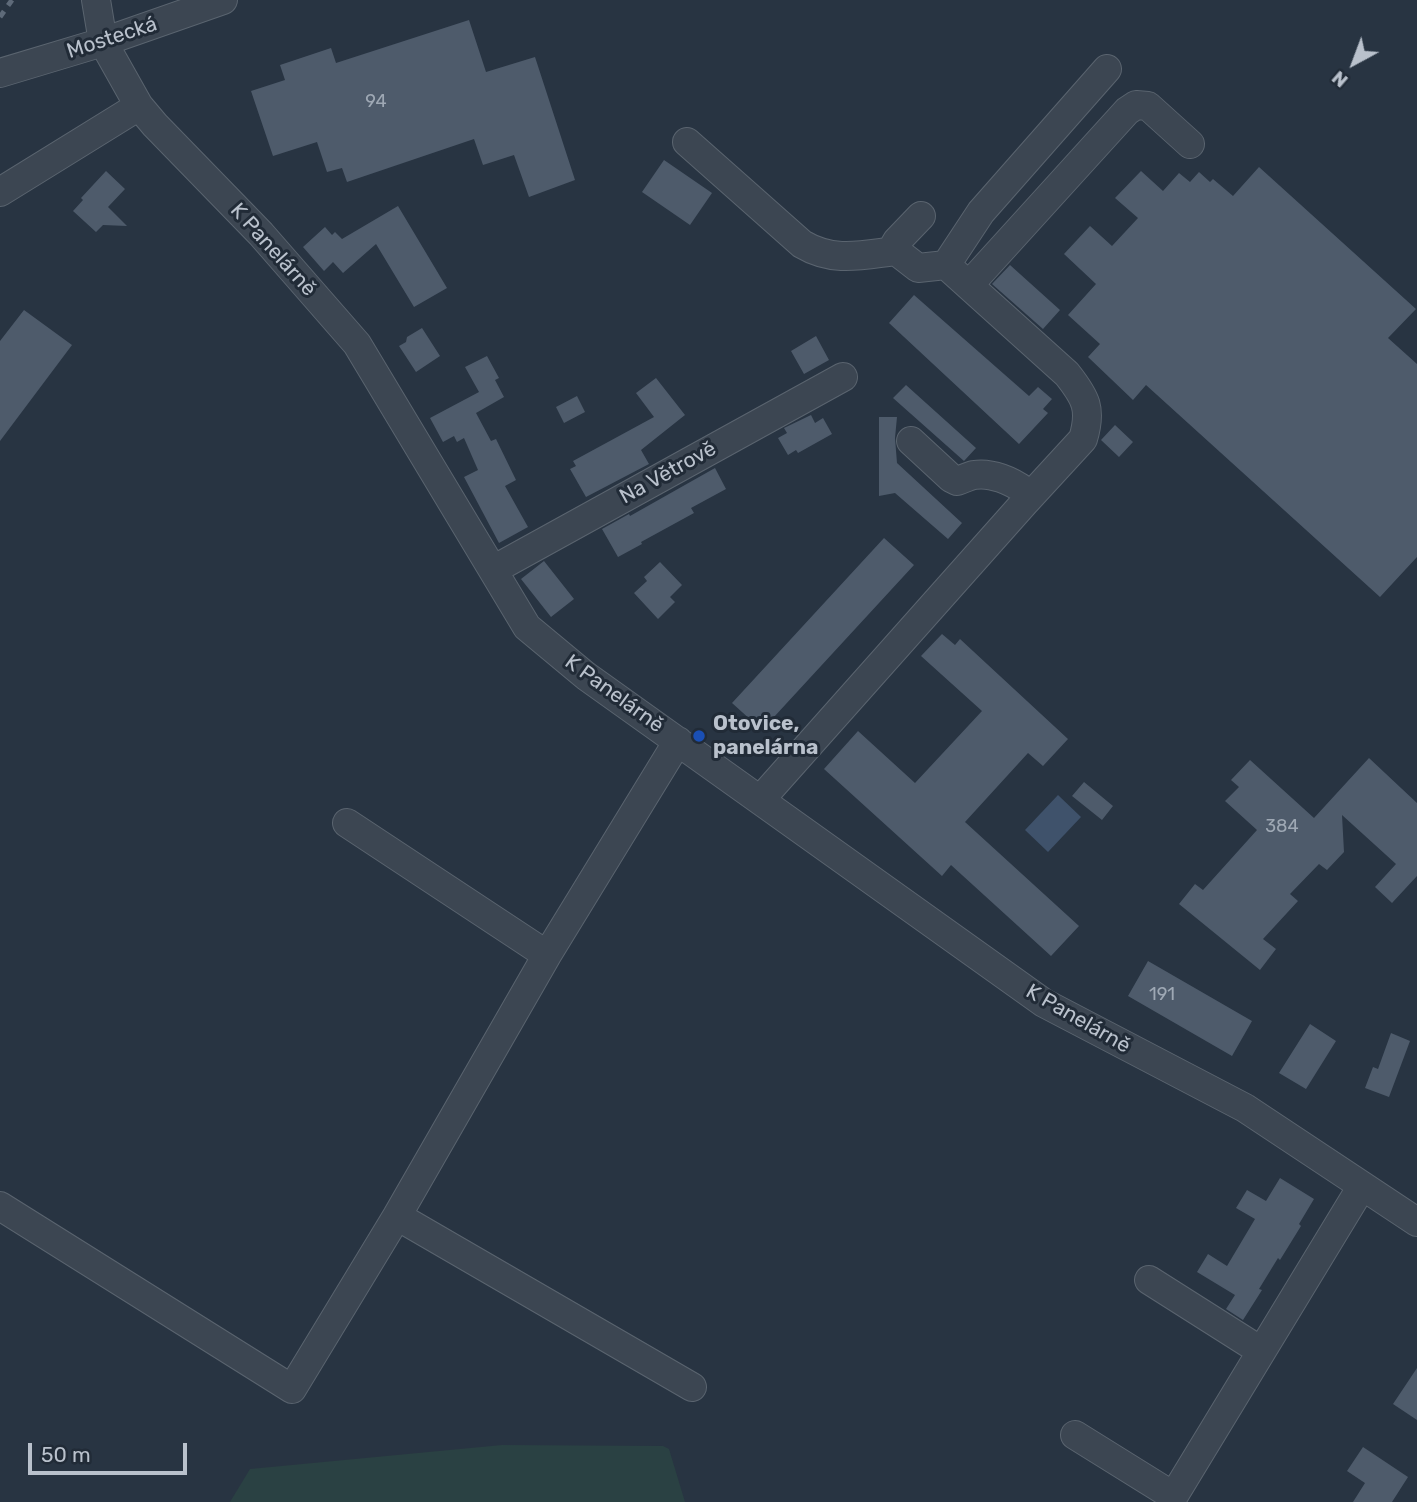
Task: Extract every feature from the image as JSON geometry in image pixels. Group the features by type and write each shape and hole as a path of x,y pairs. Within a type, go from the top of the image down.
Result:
{"street":[{"name":"K Panelárně","path":"96,0 103,42 139,106 261,234 357,344 527,627 586,676 1044,1003 1245,1108 1417,1222"},
{"name":"Mostecká","path":"0,73 103,42 223,0"},
{"path":"946,265 981,212 1107,69"},
{"path":"969,285 1136,104 1148,106 1190,144"},
{"path":"0,192 139,106"},
{"path":"687,142 802,244 815,251 838,256 897,251"},
{"path":"760,800 1083,439 1087,426 1088,408 1080,391 1067,374 946,265 918,268 897,251 894,246 897,241 921,216"},
{"name":"Na Větrově","path":"493,570 843,377"},
{"path":"911,441 951,478 957,481 973,475 1002,479 1025,491 1026,501"},
{"path":"0,1206 292,1389 397,1216 547,955 678,741"},
{"path":"347,822 547,955"},
{"path":"1075,1434 1171,1499 1362,1186"},
{"path":"397,1216 692,1387"},
{"path":"1149,1280 1261,1351"}],"green space":[{"path":"502,1445 663,1446 669,1449 685,1502 230,1502 250,1469"}],"water":[{"path":"1058,795 1081,817 1048,852 1025,830"}],"building":[{"path":"469,20 486,72 535,57 575,180 529,197 514,155 483,165 474,139 347,182 342,168 327,172 317,142 273,156 251,91 285,80 280,65 331,48 336,63"},
{"path":"664,160 712,193 690,225 642,192"},
{"path":"1259,167 1416,309 1388,338 1417,364 1417,557 1380,597 1146,385 1133,400 1088,357 1100,344 1068,315 1096,284 1064,254 1090,226 1112,246 1138,218 1115,198 1141,171 1163,191 1179,173 1190,182 1199,172 1210,182 1213,179 1233,196"},
{"path":"106,171 125,189 108,207 127,226 103,225 96,232 73,211 83,200 81,198"},
{"path":"398,206 447,288 414,307 376,244 343,273 333,262 324,271 303,247 325,227 332,235 335,232 342,239"},
{"path":"1010,265 1060,310 1043,329 992,284"},
{"path":"914,295 1029,396 1038,387 1052,399 1043,409 1048,413 1019,444 889,323"},
{"path":"24,310 72,345 0,441 0,341"},
{"path":"422,328 440,356 416,372 399,346 406,342 407,337"},
{"path":"816,336 829,360 804,374 791,351"},
{"path":"487,356 499,378 495,380 504,397 476,413 491,441 496,439 516,480 505,486 528,527 499,543 464,477 478,470 464,438 457,442 454,436 443,442 430,418 479,392 465,367"},
{"path":"656,378 685,415 641,450 649,464 586,497 570,469 576,466 573,461 654,417 636,393"},
{"path":"906,385 976,448 964,461 893,398"},
{"path":"577,396 585,412 564,423 556,407"},
{"path":"811,415 815,423 823,418 832,434 798,453 796,450 788,455 778,438 787,433 784,428"},
{"path":"879,417 897,417 897,463 962,523 948,539 895,493 879,496"},
{"path":"1115,425 1133,442 1119,457 1101,440"},
{"path":"715,468 726,489 691,508 694,513 618,557 602,529"},
{"path":"884,538 914,565 762,730 732,703"},
{"path":"544,561 574,599 551,617 521,579"},
{"path":"660,562 682,585 670,597 675,602 658,619 634,593 647,581 644,577"},
{"path":"942,634 955,645 960,639 1068,739 1043,766 1028,753 965,822 1079,926 1051,956 951,865 942,876 824,769 858,731 915,783 982,711 921,656"},
{"path":"1369,758 1417,803 1417,876 1392,903 1375,887 1396,864 1342,815 1344,852 1327,870 1319,864 1290,894 1298,901 1263,939 1276,949 1260,970 1179,904 1195,884 1203,890 1257,830 1225,801 1239,787 1231,780 1250,760 1314,818"},
{"path":"1084,782 1113,806 1102,820 1072,796"},
{"path":"1148,961 1252,1021 1232,1056 1128,996"},
{"path":"1310,1024 1336,1041 1306,1089 1279,1073"},
{"path":"1391,1033 1410,1041 1389,1097 1365,1088 1373,1067 1378,1069"},
{"path":"1280,1178 1314,1199 1299,1224 1301,1226 1280,1260 1278,1258 1243,1320 1226,1309 1235,1295 1197,1272 1208,1254 1227,1266 1255,1219 1236,1208 1247,1190 1266,1201"},
{"path":"1417,1368 1417,1420 1393,1404"},
{"path":"1363,1447 1408,1477 1392,1502 1353,1502 1365,1483 1347,1471"}],"railway":[{"path":"0,17 12,0"}],"place":[{"name":"Otovice, panelárna","path":"699,736"}]}
